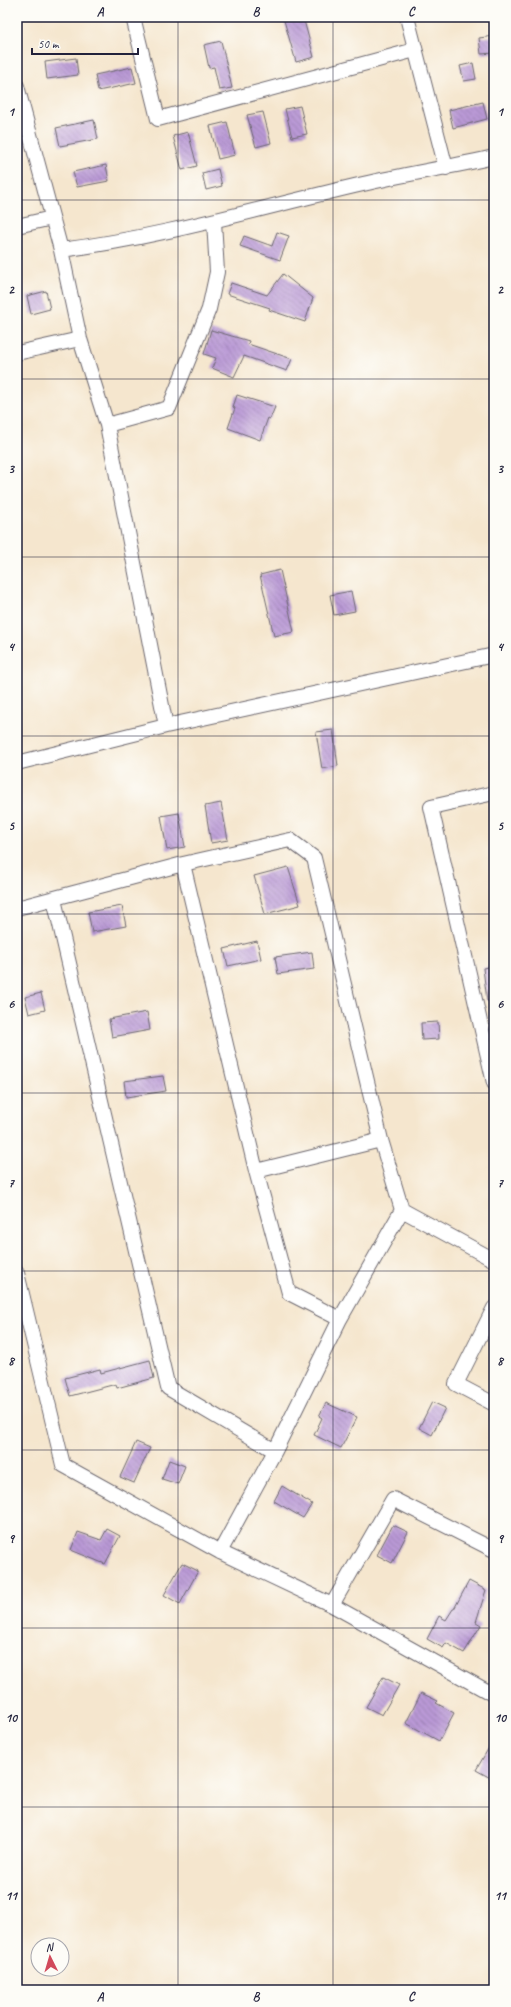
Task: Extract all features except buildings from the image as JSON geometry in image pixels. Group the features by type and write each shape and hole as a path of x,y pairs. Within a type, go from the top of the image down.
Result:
{"street":[{"path":"133,17 158,119 415,50"},
{"path":"407,17 446,168"},
{"path":"18,93 61,250 80,339 107,425 166,726"},
{"path":"61,250 97,246 214,221 364,183 446,168 494,157"},
{"path":"17,226 52,218"},
{"path":"107,425 168,408 209,309 217,272 214,221"},
{"path":"17,353 80,339"},
{"path":"17,763 166,726 494,655"},
{"path":"494,793 432,807 494,1083"},
{"path":"17,908 183,864 290,840 314,858 381,1140 402,1210 494,1260"},
{"path":"183,864 256,1171 289,1293 340,1319"},
{"path":"54,899 168,1388 275,1451"},
{"path":"256,1171 381,1140"},
{"path":"220,1552 275,1451 340,1319 402,1210"},
{"path":"17,1273 63,1465 220,1552 332,1605 494,1695"},
{"path":"494,1308 456,1384 494,1404"},
{"path":"332,1605 393,1499 494,1550"}]}
